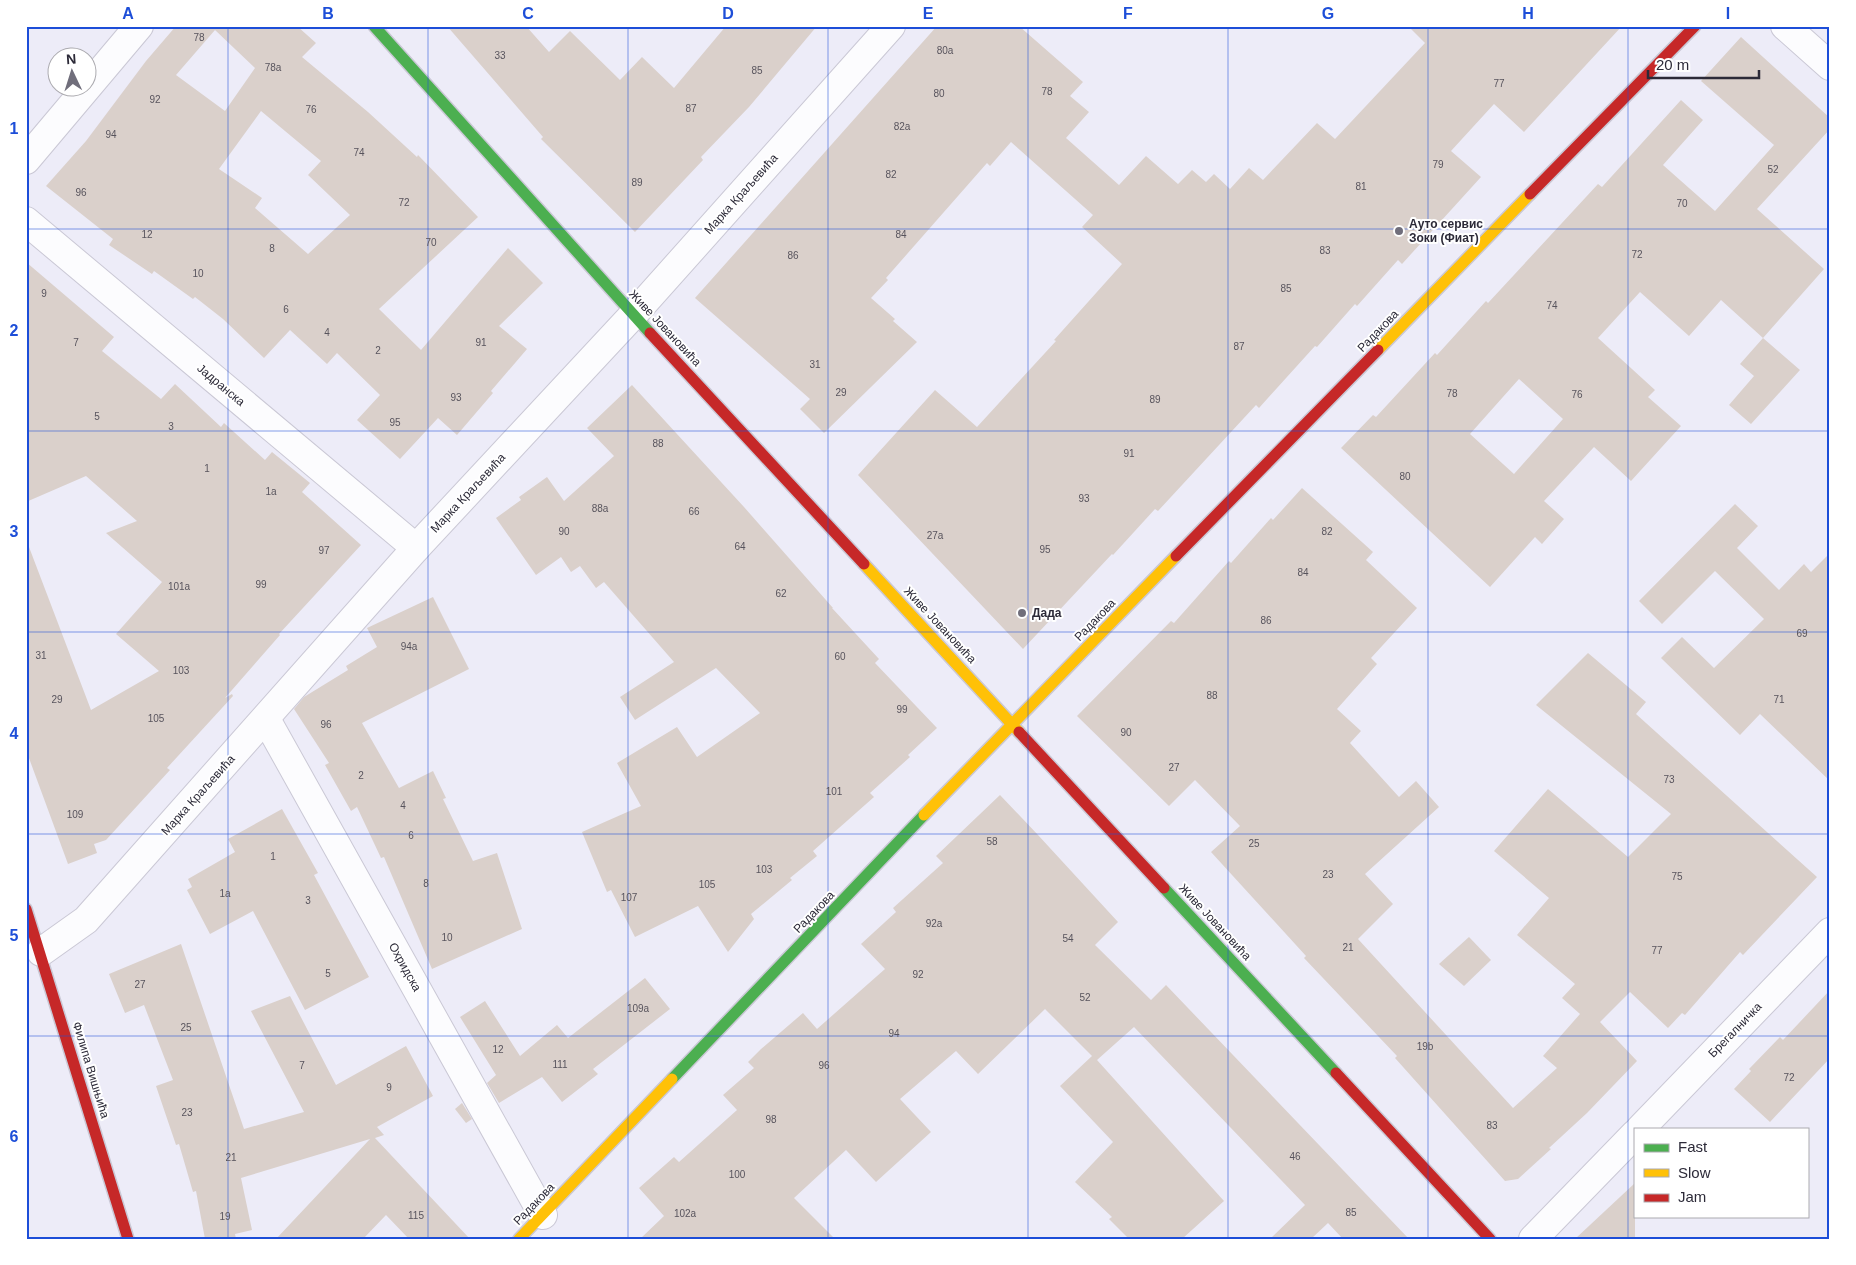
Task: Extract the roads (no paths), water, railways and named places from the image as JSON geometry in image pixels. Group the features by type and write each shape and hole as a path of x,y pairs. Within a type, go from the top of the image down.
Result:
{"street":[{"path":"26,160 139,26"},
{"name":"Живе Јовановића","path":"374,26 633,315 1490,1239"},
{"name":"Марка Краљевића","path":"40,952 86,920 416,548 633,315 891,26"},
{"name":"Радакова","path":"519,1239 1013,724 1695,26"},
{"path":"1785,26 1830,66"},
{"name":"Јадранска","path":"26,221 416,548"},
{"name":"Охридска","path":"266,719 543,1215"},
{"name":"Филипа Вишњића","path":"26,909 128,1239"},
{"name":"Брегалничка","path":"1641,1128 1830,932"},
{"path":"1533,1239 1634,1135"}],"place":[{"name":"Ауто сервис Зоки (Фиат)","path":"1399,231"},
{"name":"Дада","path":"1022,613"}]}
